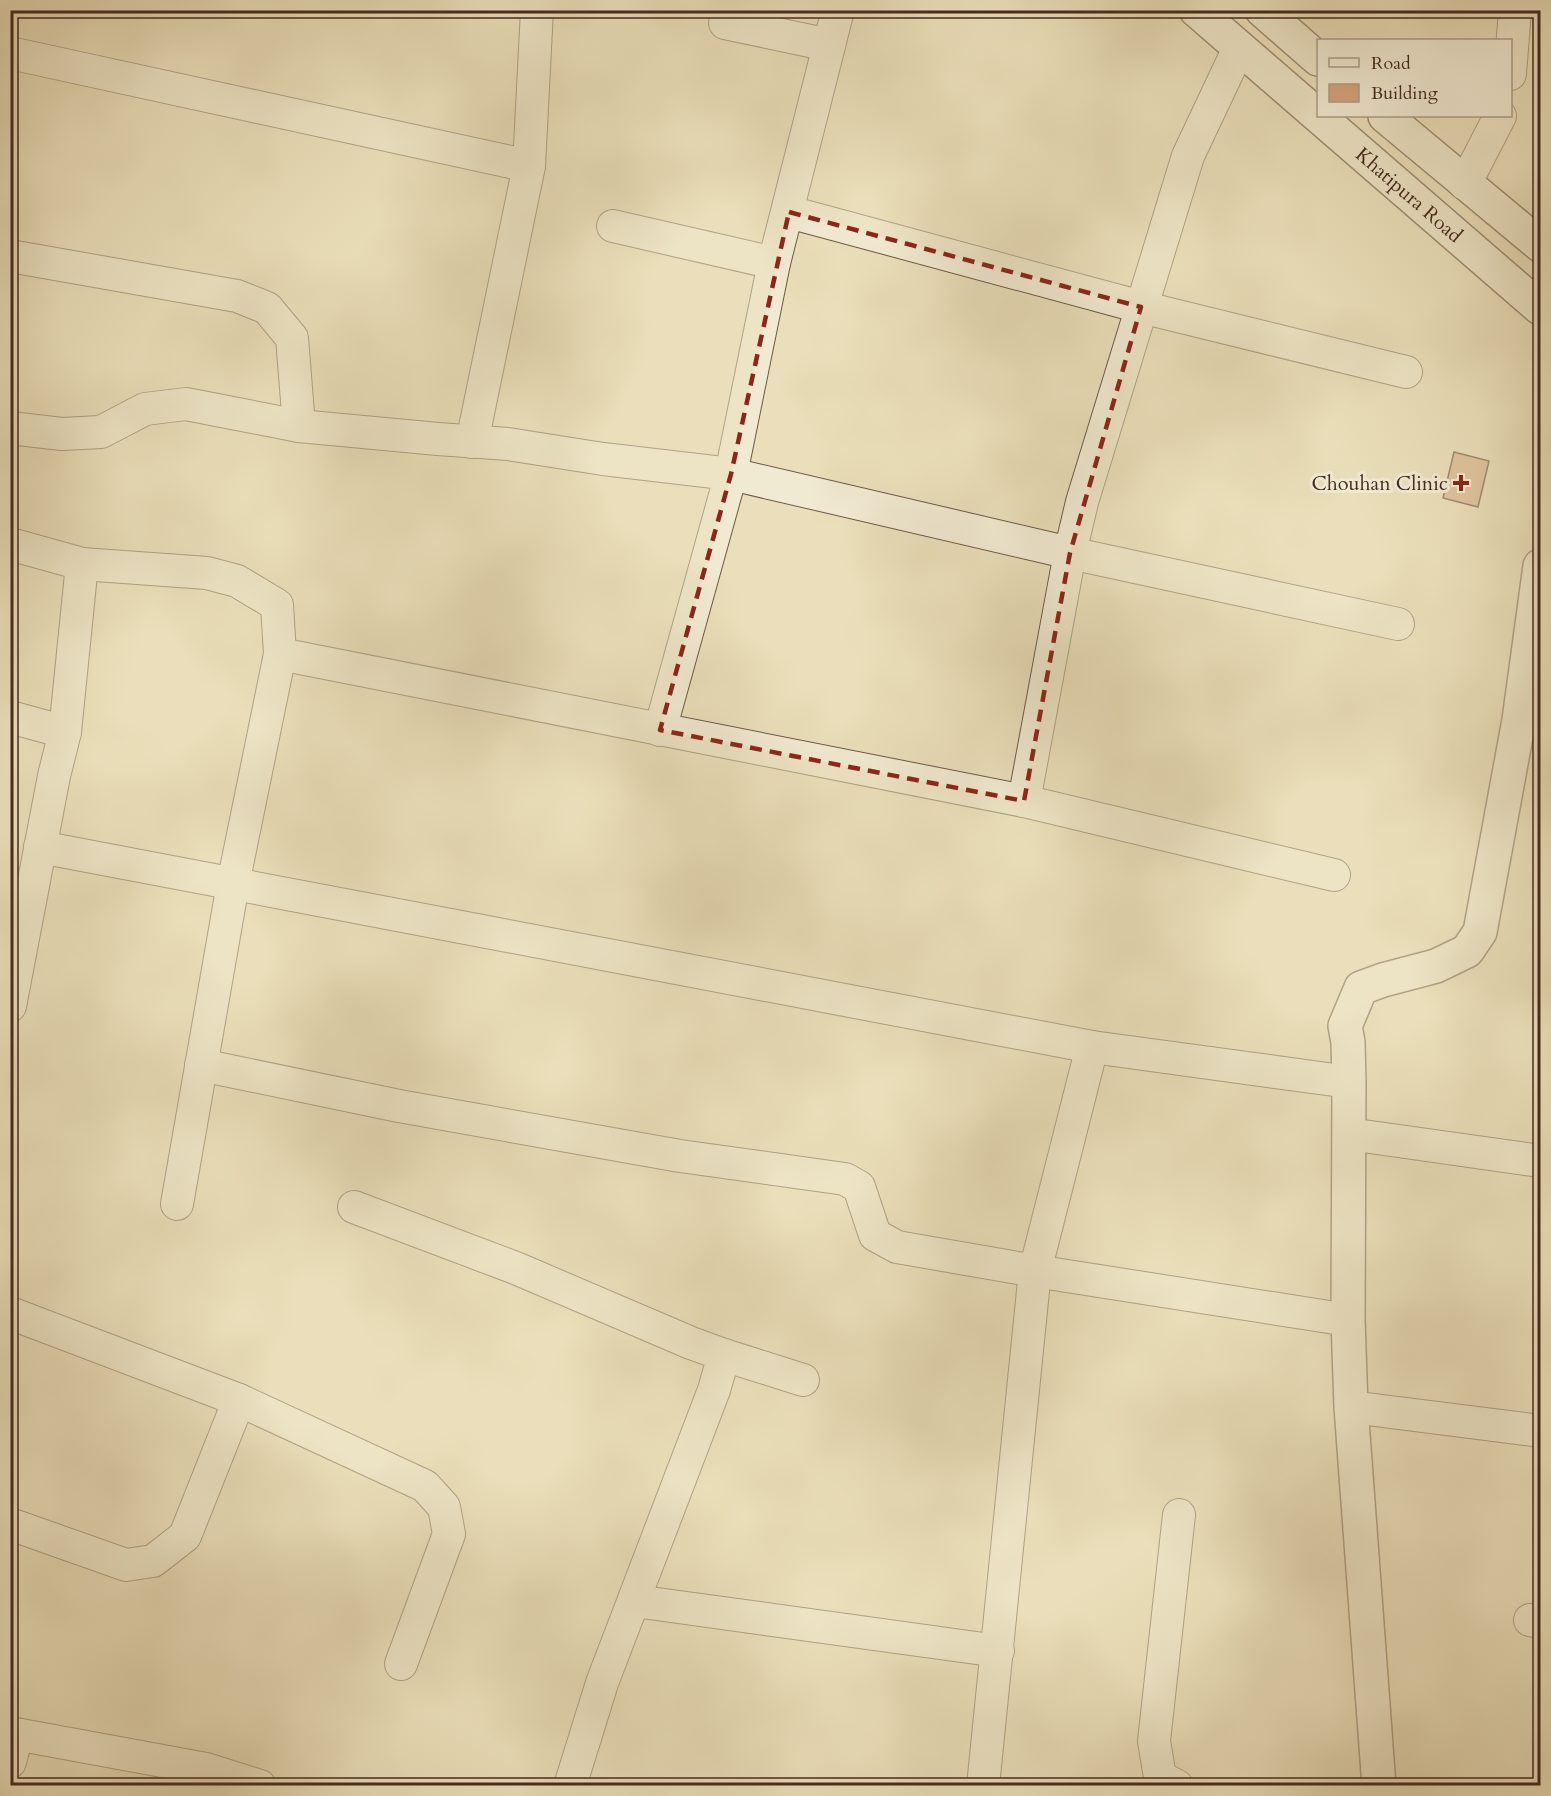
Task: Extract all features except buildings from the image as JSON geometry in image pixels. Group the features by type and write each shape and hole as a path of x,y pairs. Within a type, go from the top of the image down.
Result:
{"street":[{"path":"472,442 529,166 537,10"},
{"path":"660,730 731,474 774,263 789,212 838,10"},
{"name":"Khatipura Road","path":"1196,10 1317,115"},
{"path":"1512,48 1515,10"},
{"path":"1024,801 1070,554 1082,502 1188,156 1239,48 1264,13 1317,59"},
{"path":"725,23 830,45"},
{"path":"10,53 529,166"},
{"name":"Khatipura Road","path":"1319,117 1540,308"},
{"path":"1386,117 1540,245"},
{"path":"1465,184 1499,117"},
{"path":"789,212 1141,307 1406,372"},
{"path":"613,226 774,263"},
{"path":"10,256 237,296 267,308 292,338 299,426"},
{"path":"10,428 62,434 101,432 145,409 186,404 299,426 508,444 603,459 731,474 1070,554 1398,624"},
{"path":"10,544 82,564 207,573 237,581 277,605 280,654 233,884 177,1204"},
{"path":"10,1006 54,776 65,732 82,564"},
{"path":"1379,1785 1351,1407 1347,1320 1349,1082 1348,1042 1345,1026 1361,988 1436,966 1467,951 1480,932 1519,720 1540,566"},
{"path":"280,654 1024,801 1334,875"},
{"path":"10,717 65,732"},
{"path":"40,847 1092,1047 1349,1082"},
{"path":"983,1785 1035,1271 1092,1047"},
{"path":"201,1065 399,1106 680,1156 845,1179 859,1187 875,1235 897,1247 1347,1320"},
{"path":"1349,1134 1540,1161"},
{"path":"354,1207 518,1269 691,1343 803,1380"},
{"path":"10,1313 239,1400 425,1486 444,1507 449,1534 401,1664"},
{"path":"570,1785 602,1683 714,1390 724,1355"},
{"path":"10,1524 126,1565 153,1561 185,1536 239,1400"},
{"path":"1351,1407 1540,1431"},
{"path":"1177,1785 1160,1777 1154,1741 1179,1515"},
{"path":"635,1601 998,1651"},
{"path":"13,1743 206,1769 260,1785"}],"highlighted area":[{"path":"789,212 1141,307 1070,553 1024,801 660,730 731,474"}],"place":[{"name":"Chouhan Clinic","path":"1461,483"}]}
